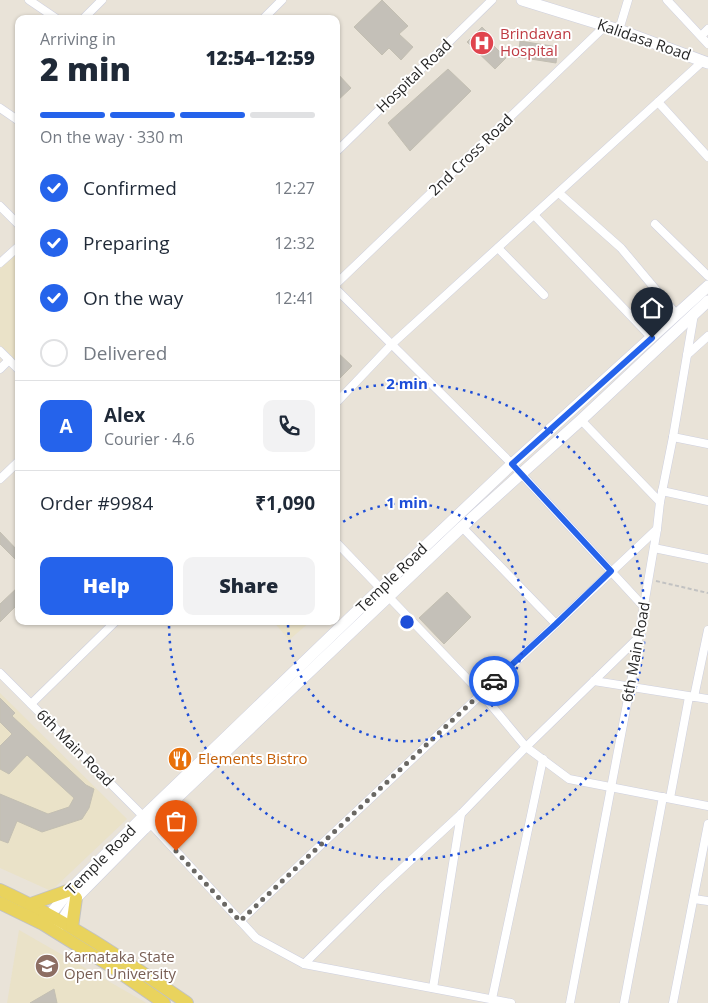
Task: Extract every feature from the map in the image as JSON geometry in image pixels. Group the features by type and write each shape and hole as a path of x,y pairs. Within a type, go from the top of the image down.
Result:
{"main road":[{"path":"0,890 31,904 46,919"},
{"path":"31,904 73,894"},
{"path":"63,927 73,894"},
{"path":"0,904 46,919 63,927 187,1003"},
{"path":"63,927 109,965 164,1003"}],"street":[{"path":"29,0 51,15"},
{"path":"87,15 102,0"},
{"path":"267,15 282,0"},
{"name":"Hospital Road","path":"340,148 492,0"},
{"name":"Kalidasa Road","path":"525,0 619,30 705,62"},
{"path":"619,30 628,0"},
{"path":"667,0 708,44"},
{"name":"2nd Cross Road","path":"340,280 605,26"},
{"path":"700,36 708,29"},
{"path":"340,399 392,344 658,102 705,62"},
{"path":"658,102 708,156"},
{"path":"0,108 15,119"},
{"path":"559,193 621,248 677,315"},
{"path":"0,206 15,221"},
{"path":"534,216 652,338"},
{"path":"655,224 708,276"},
{"path":"498,248 544,295"},
{"path":"0,263 15,250"},
{"name":"Temple Road","path":"46,919 385,592 512,464 708,286"},
{"path":"340,293 522,474 644,607"},
{"name":"6th Main Road","path":"570,1003 630,688 649,580 660,502 694,315 695,299"},
{"name":"Temple Road","path":"385,592 522,474 708,301"},
{"path":"687,355 708,336"},
{"path":"0,351 15,366"},
{"path":"0,369 9,360"},
{"path":"581,420 660,502"},
{"path":"673,437 708,444"},
{"path":"0,479 15,465"},
{"path":"662,491 708,501"},
{"path":"462,527 556,624"},
{"path":"240,921 657,529"},
{"path":"340,546 481,693 526,747 569,779 708,806"},
{"path":"654,548 708,559"},
{"path":"31,704 112,625"},
{"path":"624,1003 666,797 708,630"},
{"path":"304,964 382,886 461,814 526,747 639,637"},
{"name":"6th Main Road","path":"0,672 147,820 256,938 304,964 511,1003"},
{"path":"594,681 708,700"},
{"path":"492,999 543,759"},
{"path":"433,988 461,814"},
{"path":"673,1003 706,848 708,824"},
{"path":"694,899 708,901"}],"path":[{"path":"649,580 708,593"}],"shaded area":[{"path":"15,256 15,360 0,345 0,269"},
{"path":"276,625 306,625 289,640"},
{"path":"0,693 127,819 51,891 0,868"},
{"name":"Karnataka State Open University","path":"19,930 143,1001 146,1003 7,1003"}],"building":[{"path":"382,0 408,26 399,34 413,47 401,60 389,48 382,55 354,27"},
{"path":"482,27 494,42 492,44 506,58 495,69 467,42"},
{"path":"520,41 558,47 556,63 518,57"},
{"name":"Brindavan Hospital","path":"448,69 471,91 410,151 388,123"},
{"path":"340,76 351,88 340,98"},
{"path":"340,355 352,366 340,378"},
{"path":"0,532 15,548 15,559 0,544"},
{"path":"15,590 15,607 0,622 0,604"},
{"path":"447,592 471,617 444,644 419,618"},
{"path":"0,698 15,713 12,716 86,785 94,789 89,808 82,819 42,832 17,821 8,843 0,840 0,794 48,814 69,807 74,798 27,755 9,774 0,769 0,746 12,734 0,722"},
{"path":"54,989 57,1003 30,1003"}],"way so far":[{"path":"176,851 240,921 494,681"}],"place":[{"name":"Brindavan Hospital","path":"482,43"},
{"name":"Elements Bistro","path":"180,759"},
{"name":"Karnataka State Open University","path":"47,966"}],"route":[{"path":"494,681 611,571 512,464 652,338"}]}
